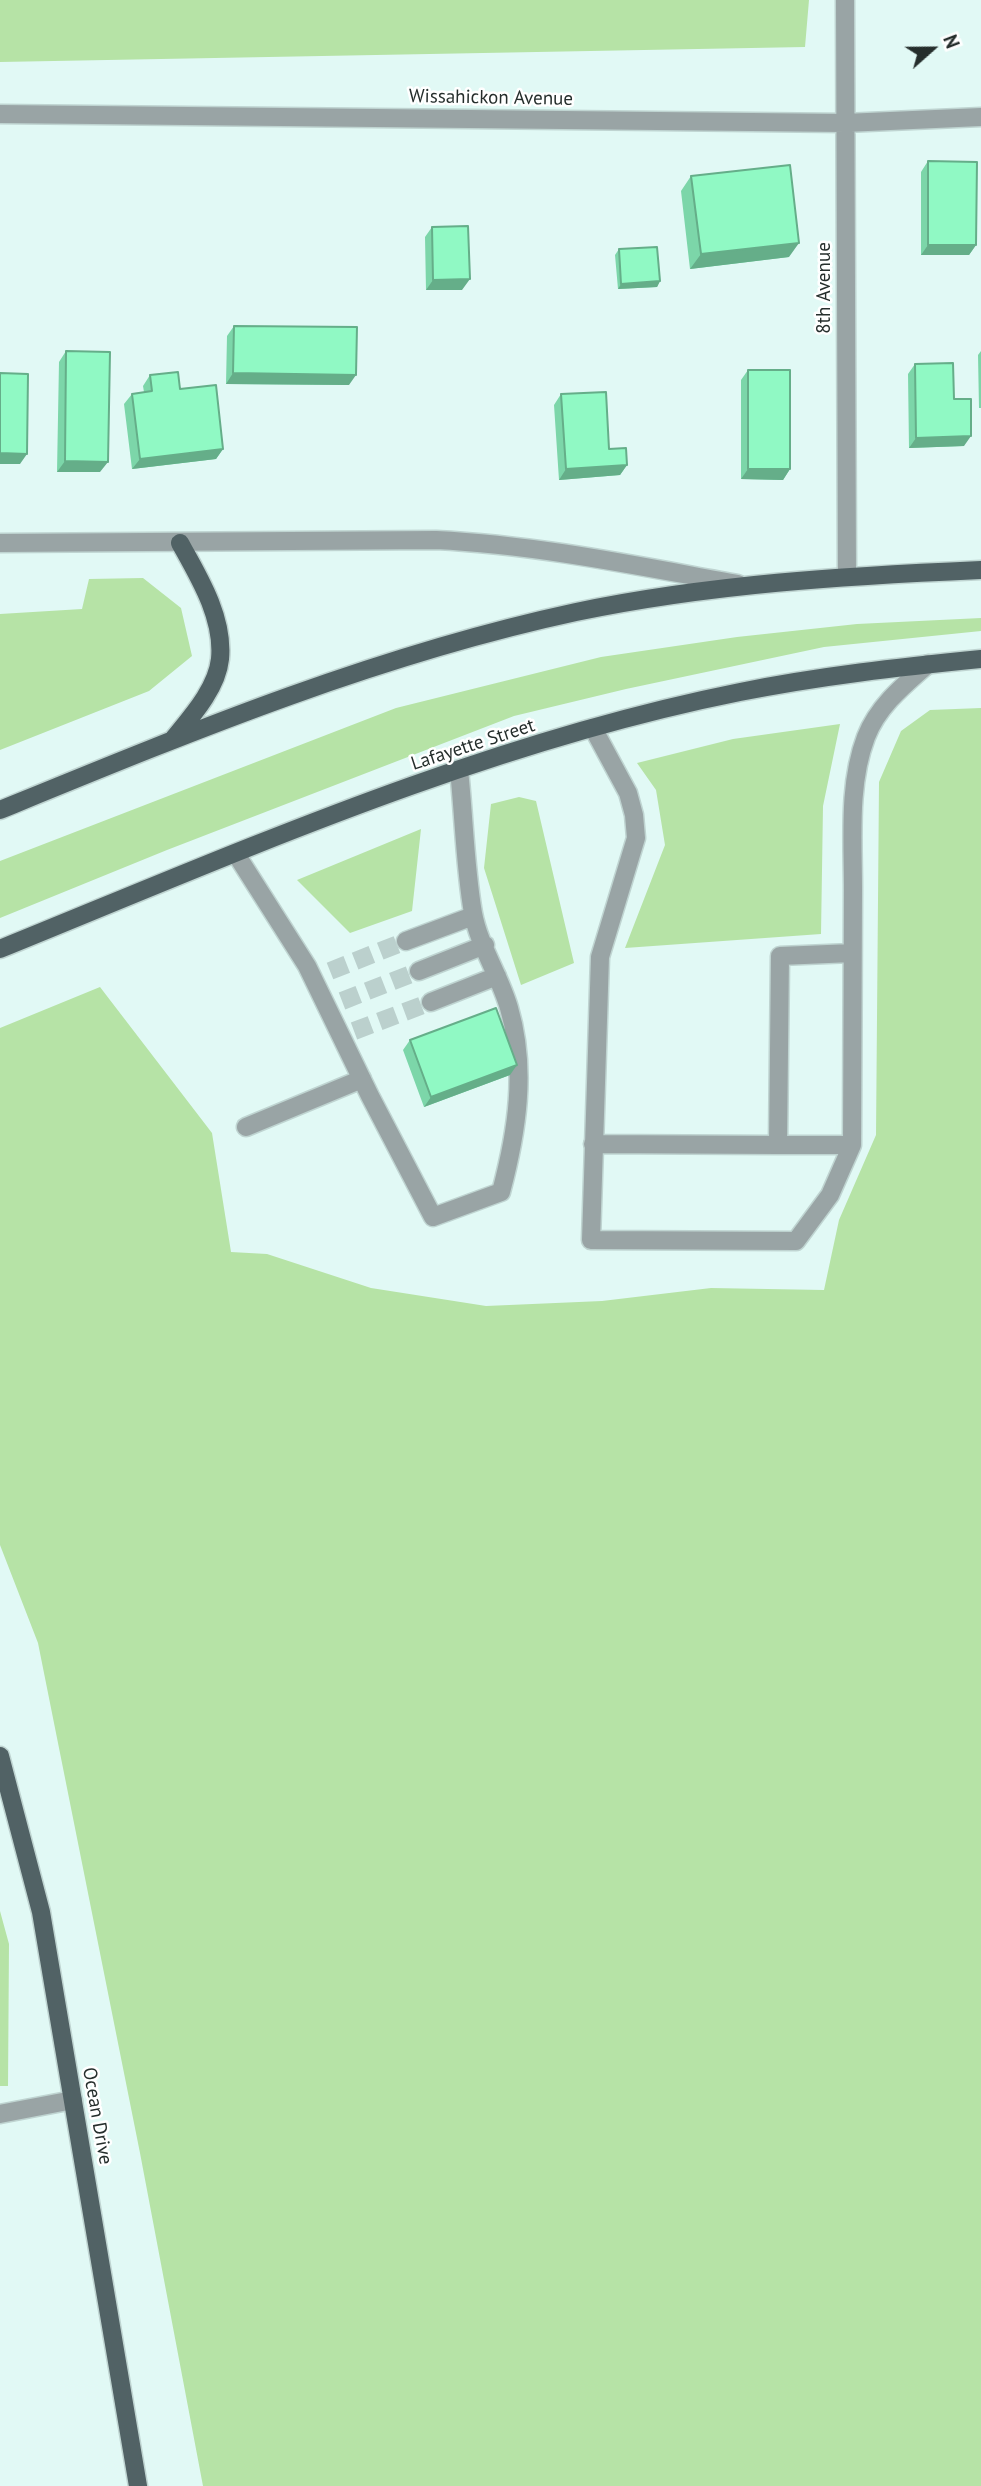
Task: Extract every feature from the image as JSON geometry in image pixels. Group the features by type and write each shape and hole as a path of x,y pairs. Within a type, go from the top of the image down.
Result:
{"main road":[{"path":"173,739 202,701 220,661 220,643 208,597 180,543"},
{"path":"0,810 304,689 435,648 577,612 741,584 981,570"},
{"name":"Lafayette Street","path":"0,949 236,854 459,770 593,728 738,692 865,672 981,659"},
{"name":"Ocean Drive","path":"0,1756 41,1912 138,2486"}],"street":[{"name":"8th Avenue","path":"845,0 848,576"},
{"name":"Wissahickon Avenue","path":"0,114 845,123 981,117"},
{"path":"0,542 436,540 489,543 539,548 741,584"},
{"path":"593,728 628,793 636,838 600,957 591,1240 796,1241 830,1195 852,1145 854,818 859,758 867,734 882,709 898,689 928,664"},
{"path":"236,854 313,978 334,1004 362,1079 433,1217 501,1192 513,1148 518,1106 517,1055 509,1008 473,916 459,770"},
{"path":"406,942 473,916"},
{"path":"419,971 485,945"},
{"path":"778,1145 780,956 852,953"},
{"path":"313,978 330,971"},
{"path":"431,1002 497,976"},
{"path":"246,1127 362,1079"},
{"path":"593,1144 852,1145"},
{"path":"0,2114 73,2100"}],"green space":[{"path":"0,0 809,0 805,47 0,62"},
{"path":"143,578 181,608 192,656 149,691 0,750 0,614 82,609 89,579"},
{"path":"981,618 981,631 824,647 514,716 167,850 0,918 0,861 396,708 601,657 737,637 857,624"},
{"path":"981,708 981,2486 203,2486 140,2153 38,1643 0,1545 0,1028 100,987 212,1133 231,1252 267,1254 371,1288 486,1306 602,1301 711,1288 824,1290 839,1220 876,1135 879,782 901,731 930,710"},
{"path":"840,724 823,806 821,934 625,948 665,845 656,790 637,763 733,739"},
{"path":"519,797 536,801 574,963 521,985 484,868 491,804"},
{"path":"421,829 412,911 350,933 297,880"},
{"path":"0,1911 9,1944 8,2086 0,2086"}],"building":[{"path":"928,161 977,162 976,245 928,245"},
{"path":"790,165 799,243 701,254 691,176"},
{"path":"468,226 470,279 433,280 432,227"},
{"path":"657,247 660,281 621,284 619,249"},
{"path":"234,326 357,327 356,375 233,373"},
{"path":"66,351 110,352 108,462 65,461"},
{"path":"953,363 954,399 971,399 971,436 916,438 915,364"},
{"path":"748,370 790,370 790,469 748,469"},
{"path":"178,372 180,389 216,385 223,449 140,459 132,394 152,391 150,375"},
{"path":"0,373 28,374 27,454 0,453"},
{"path":"606,392 609,449 626,448 627,465 566,469 561,394"},
{"path":"496,1008 517,1065 431,1097 410,1040"}],"tunnel":[{"path":"330,971 406,941"},
{"path":"342,1001 419,971"},
{"path":"354,1031 431,1002"}]}
